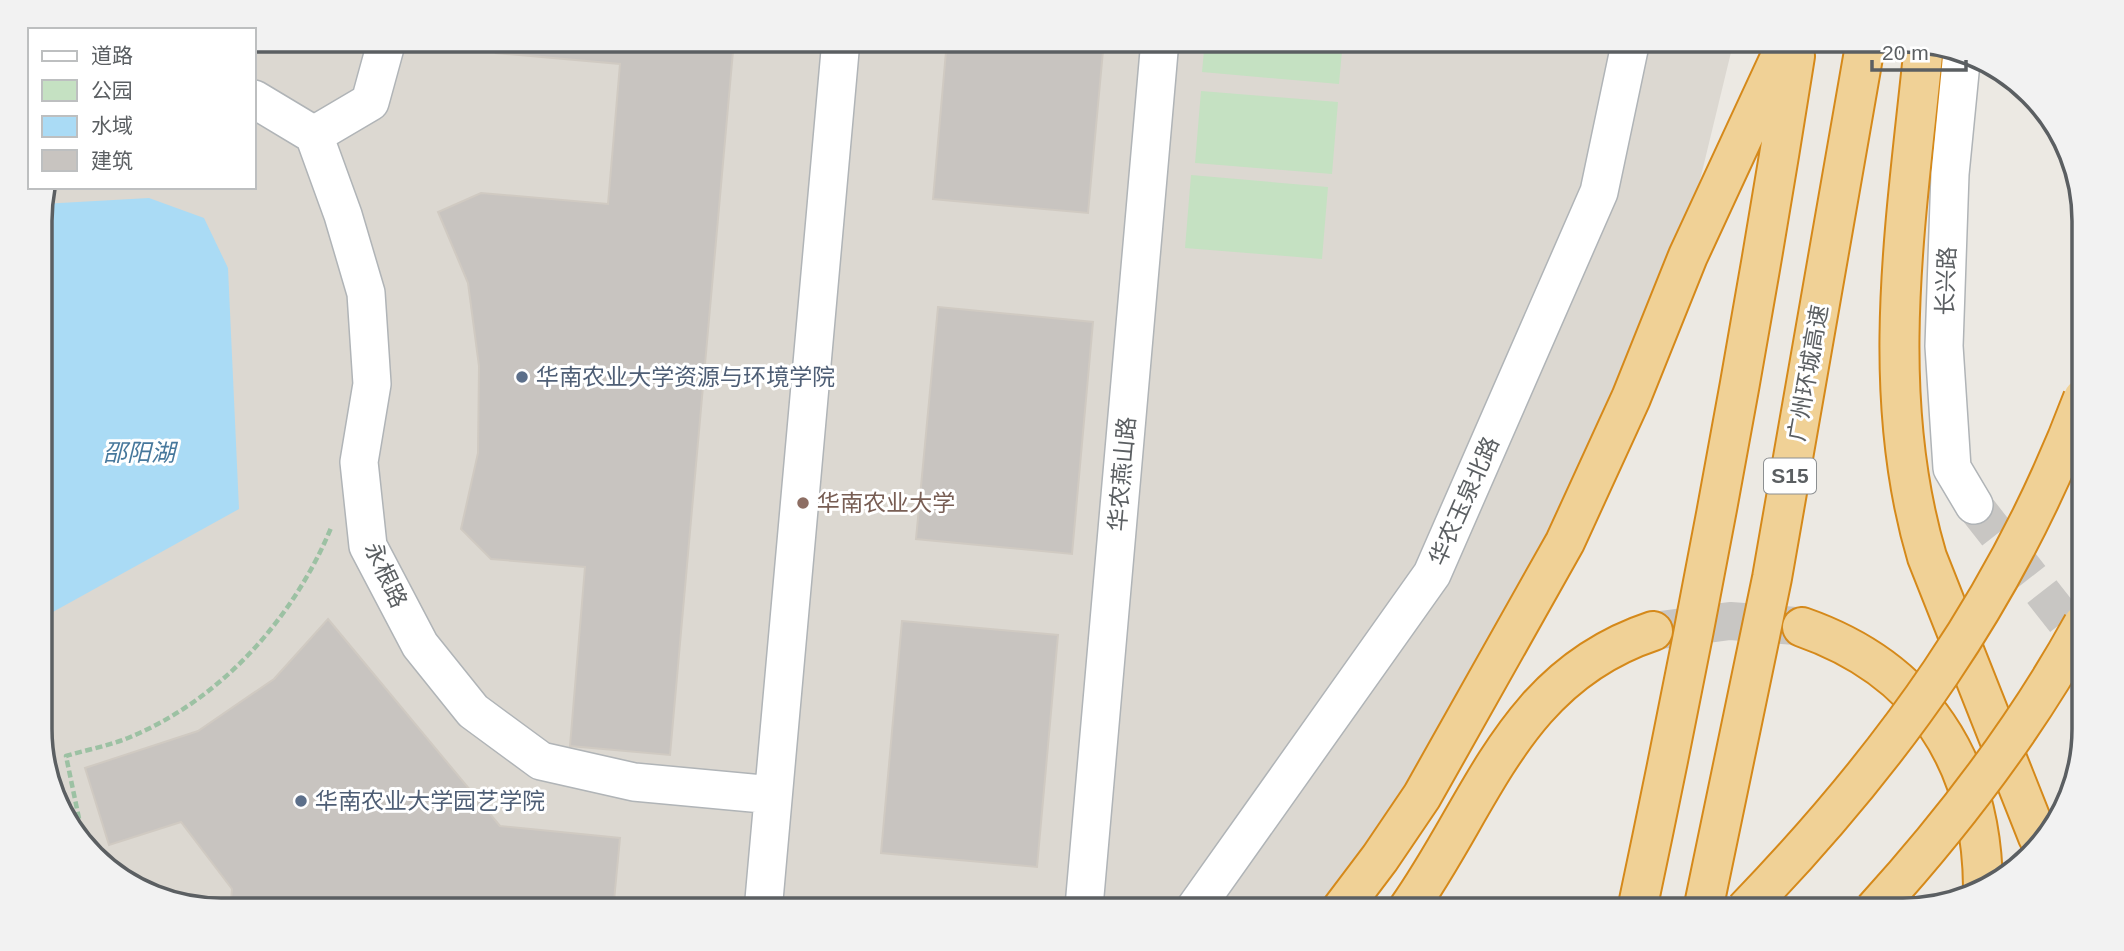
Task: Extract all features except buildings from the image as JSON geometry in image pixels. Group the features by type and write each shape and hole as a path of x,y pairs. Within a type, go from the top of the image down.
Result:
{"highway":[{"path":"1349,898 1422,796 1565,542 1627,409 1688,256 1782,52"},
{"path":"1640,898 1675,729 1723,472 1795,52"},
{"name":"广州环城高速","path":"1705,898 1772,578 1865,52"},
{"path":"1923,54 1899,312 1905,461 1913,512 1927,557 2036,833"},
{"path":"1756,898 1866,777 1954,655 2027,531 2072,424"},
{"path":"1802,627 1830,637 1861,654 1913,698 1937,723 1956,753 1971,796 1983,858 1983,878"},
{"path":"1415,898 1494,764 1530,714 1576,670 1626,640 1653,631"},
{"path":"1884,898 1971,796 2045,690 2072,643"}],"street":[{"name":"华农燕山路","path":"1085,898 1159,52"},
{"name":"华农玉泉北路","path":"1202,898 1432,574 1599,192 1628,52"},
{"path":"256,100 314,135 370,102 383,53"},
{"path":"764,898 840,53"},
{"name":"长兴路","path":"1961,63 1950,174 1944,346 1952,468 1974,505"},
{"name":"永根路","path":"314,135 366,293 372,384 359,462 368,546 420,645 473,711 541,761 634,782 774,795"}],"path":[{"path":"79,821 66,755 127,738 192,704 246,660 314,569 334,521"}],"shaded area":[{"name":"华南农业大学","path":"1731,52 1676,279 1455,728 1328,898 222,898 200,897 167,890 119,864 87,832 65,794 54,751 53,211 56,189 256,189 256,53"}],"green space":[{"path":"1204,52 1342,52 1339,84 1202,72"},
{"path":"1201,91 1338,102 1332,174 1195,163"},
{"path":"1191,175 1328,187 1322,259 1185,248"}],"water":[{"name":"邵阳湖","path":"149,198 204,218 228,268 239,509 52,612 53,211 54,203"}],"tunnel":[{"path":"1974,505 2072,630"},
{"path":"1653,631 1730,621 1796,626"}],"place":[{"name":"华南农业大学资源与环境学院","path":"522,377"},
{"name":"华南农业大学","path":"803,503"},
{"name":"华南农业大学园艺学院","path":"301,801"}]}
